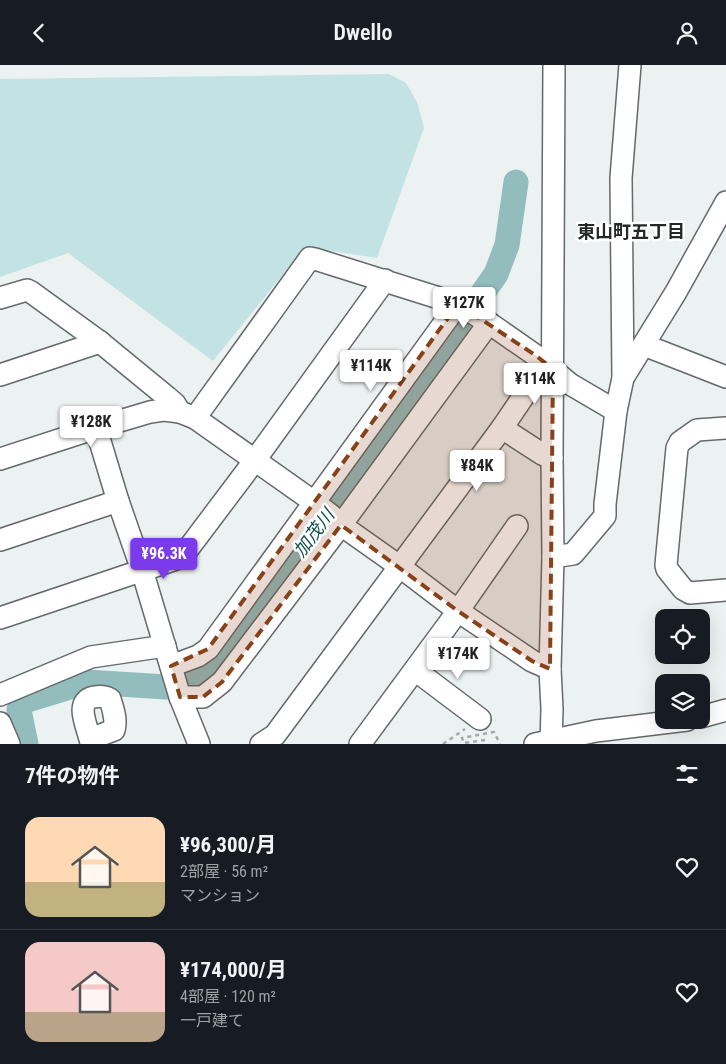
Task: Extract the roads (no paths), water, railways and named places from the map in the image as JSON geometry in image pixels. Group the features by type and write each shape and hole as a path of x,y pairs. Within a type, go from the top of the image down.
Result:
{"street":[{"path":"554,65 553,557 550,669 552,709 546,743 596,731 655,724"},
{"path":"553,557 573,554 605,516 616,411 623,378 621,178 630,65"},
{"path":"623,378 676,292 726,202"},
{"path":"187,415 310,258 459,304 489,322 536,355 570,384 616,411"},
{"path":"0,618 182,557 255,461 384,280"},
{"path":"0,298 27,290 31,292 100,342 187,415 327,513 458,611 532,661 550,669"},
{"path":"180,697 202,697 222,682 459,304"},
{"path":"171,666 198,657 208,649 327,513 489,322"},
{"path":"0,375 100,342"},
{"path":"644,345 726,377"},
{"path":"261,744 275,735 523,397"},
{"path":"0,459 150,412 164,410 187,415"},
{"path":"96,428 118,501 142,569 180,697 198,744"},
{"path":"502,428 542,454 552,458"},
{"path":"726,428 697,430 680,442 677,448 666,565 683,589 690,593 726,590"},
{"path":"0,539 118,501"},
{"path":"360,744 518,526"},
{"path":"0,695 91,657 165,646"},
{"path":"415,670 477,729"},
{"path":"710,714 726,710"},
{"path":"0,723 9,744"}],"waterway":[{"name":"加茂川","path":"26,744 19,710 21,702 86,682 166,687 181,686 205,676 335,505 496,274 507,245 516,182"}],"district":[{"name":"東山町五丁目","path":"631,232"}]}
